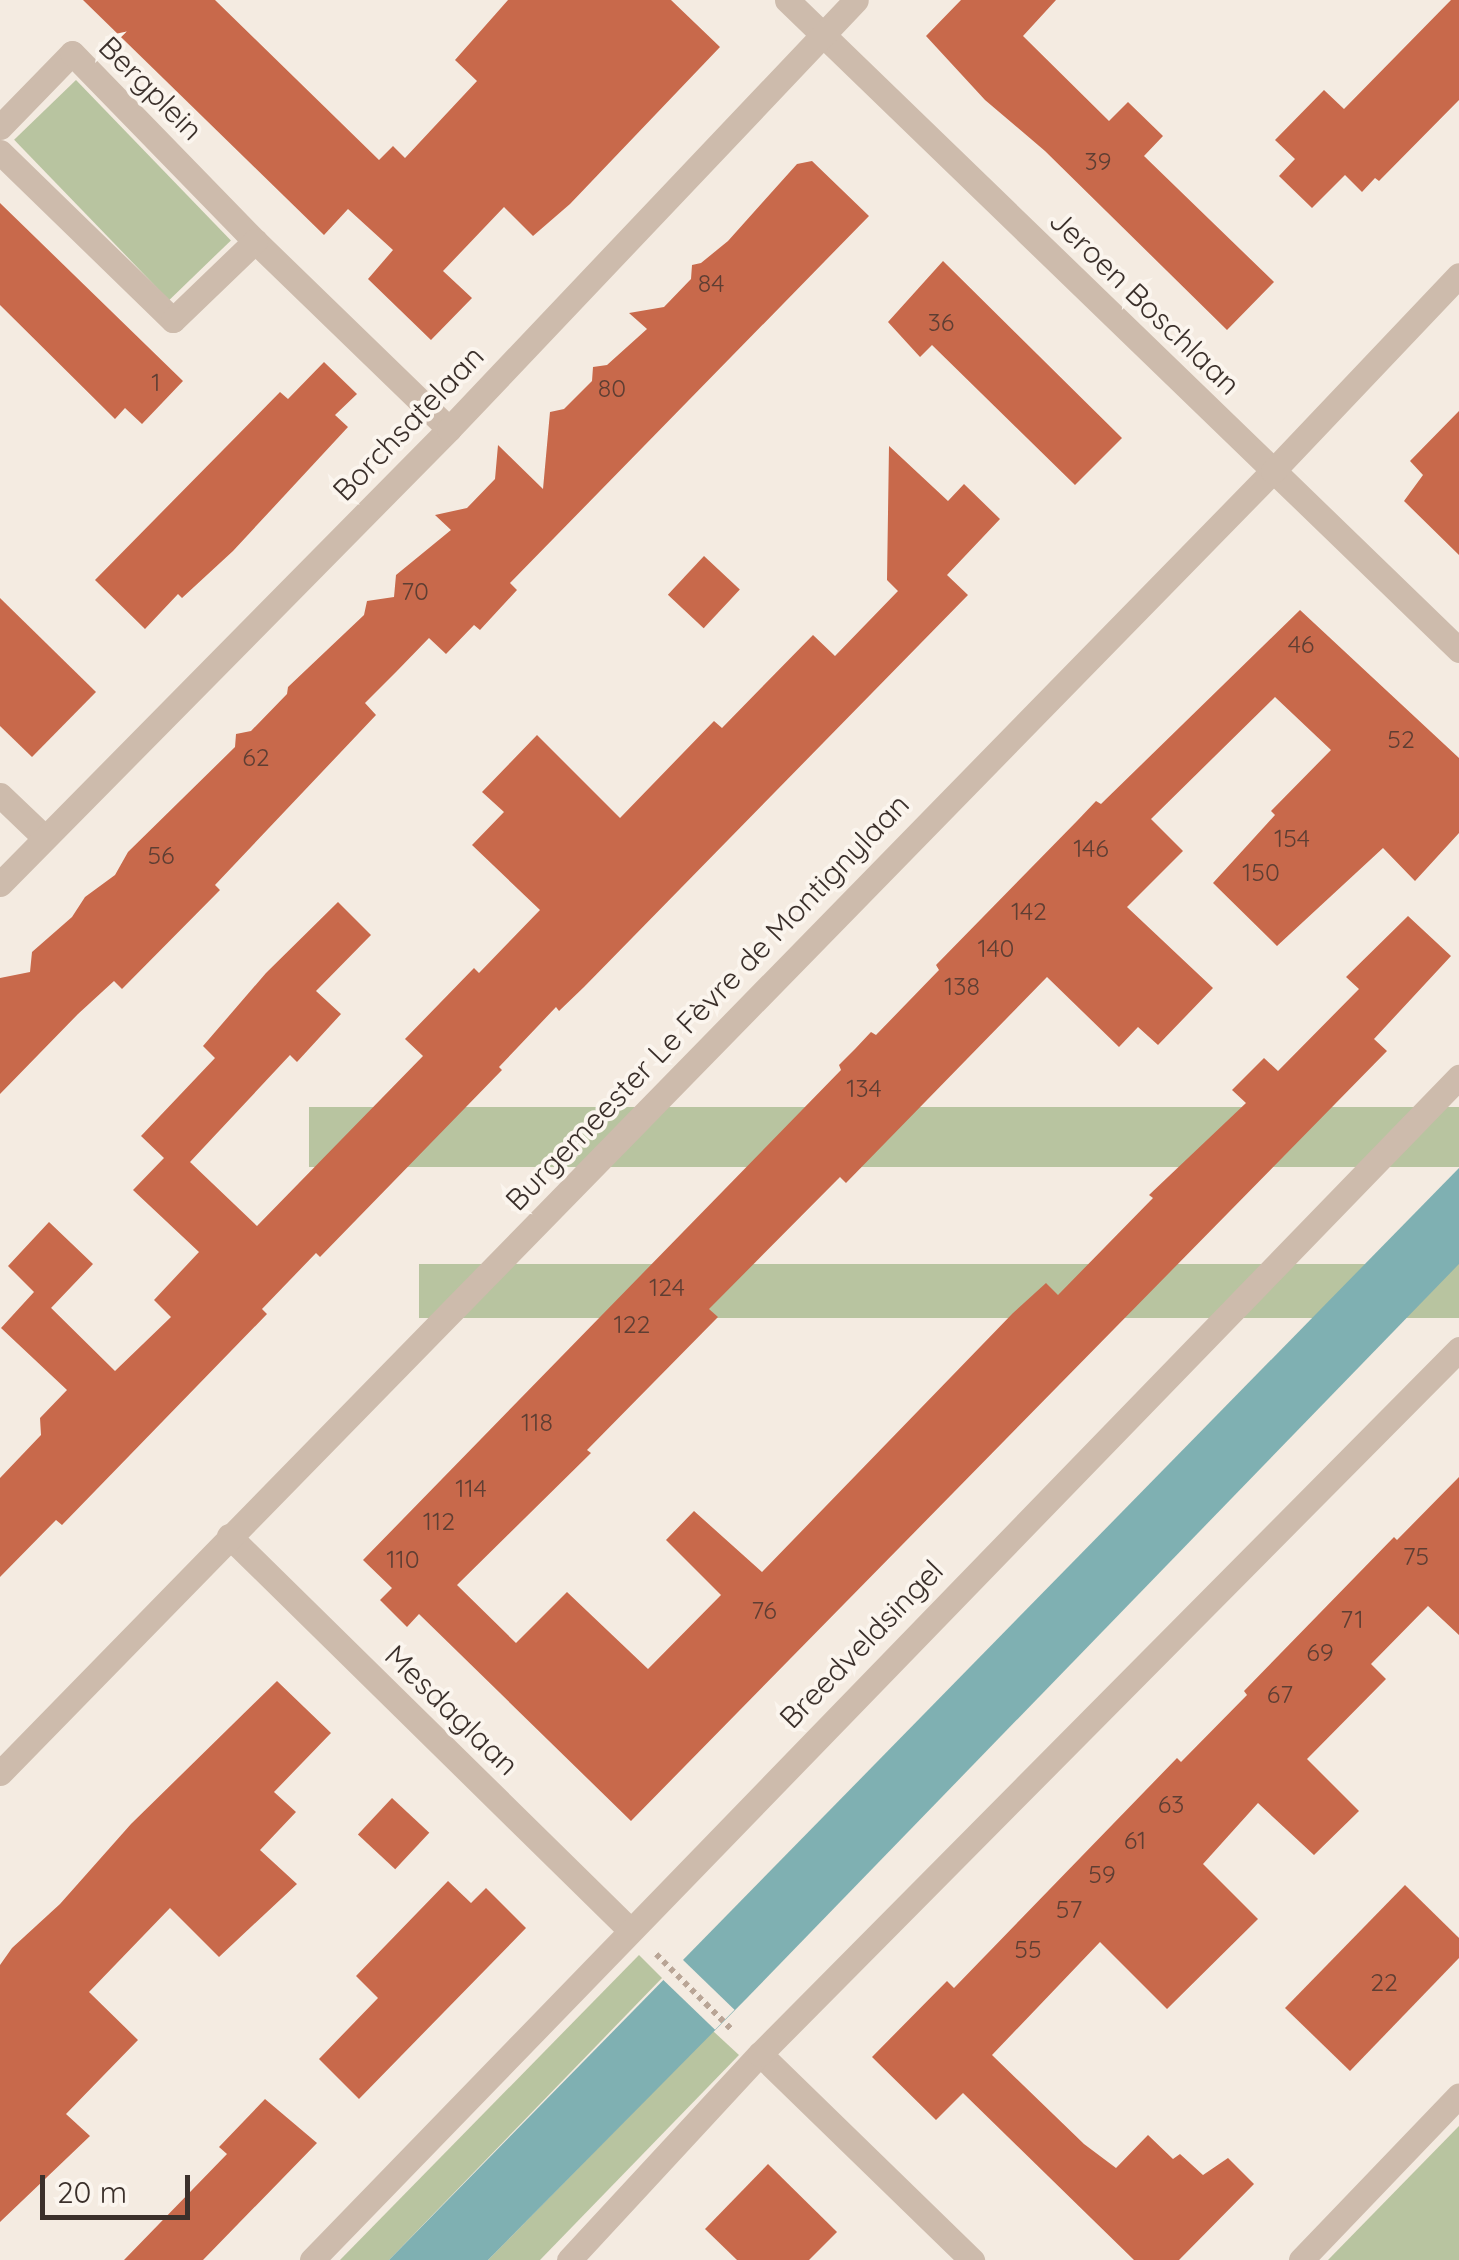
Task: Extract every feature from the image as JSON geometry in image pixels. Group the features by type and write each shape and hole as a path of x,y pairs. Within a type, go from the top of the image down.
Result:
{"street":[{"name":"Jeroen Boschlaan","path":"787,0 1459,650"},
{"name":"Borchsatelaan","path":"0,884 450,429 856,0"},
{"name":"Bergplein","path":"0,127 72,53 255,240 450,429"},
{"path":"0,152 172,320 255,240"},
{"name":"Burgemeester Le Fèvre de Montignylaan","path":"0,1773 1273,471 1459,275"},
{"path":"0,795 44,837"},
{"name":"Breedveldsingel","path":"312,2260 1459,1077"},
{"path":"568,2260 760,2054 1459,1349"},
{"name":"Mesdaglaan","path":"230,1536 630,1930"},
{"path":"760,2054 972,2260"},
{"path":"1301,2260 1459,2096"}],"path":[{"path":"672,1968 722,2021"}],"green space":[{"path":"76,80 231,240 169,300 14,140"},
{"path":"309,1107 1459,1107 1459,1167 309,1167"},
{"path":"419,1264 1459,1264 1459,1318 419,1318"},
{"path":"639,1955 662,1978 389,2260 340,2260"},
{"path":"713,2031 739,2055 540,2260 488,2260"},
{"path":"1459,2126 1459,2260 1328,2260 1414,2172"}],"water":[{"path":"1459,1168 1459,1264 746,1999 488,2260 389,2260"}],"pier":[{"path":"682,1959 735,2010 715,2030 663,1979"}],"building":[{"path":"83,0 215,0 379,160 393,146 405,158 477,81 455,60 508,0 671,0 720,47 570,204 533,236 504,207 443,271 472,298 431,340 368,279 393,250 348,209 324,235"},
{"path":"961,0 1056,0 1023,36 1109,121 1128,102 1163,136 1144,156 1274,282 1227,330 1045,151 985,100 926,36"},
{"path":"1451,0 1459,0 1459,100 1379,181 1375,178 1362,192 1345,175 1312,208 1279,176 1295,159 1275,140 1324,90 1344,109"},
{"path":"812,161 869,216 510,583 517,590 480,630 474,625 446,654 429,638 365,703 376,715 215,885 220,890 122,989 114,981 0,1094 0,978 30,972 32,952 72,917 85,897 115,875 128,852 235,747 236,734 251,731 287,694 288,687 364,615 367,601 394,597 396,575 451,530 435,515 467,508 495,479 498,445 543,489 550,412 564,409 592,381 593,367 607,365 647,329 629,313 664,307 691,279 692,265 701,263 728,241 797,164"},
{"path":"0,203 183,381 142,424 125,408 115,419 0,305"},
{"path":"943,261 1122,438 1075,485 932,345 920,357 888,322"},
{"path":"324,362 357,394 335,415 348,427 233,551 182,598 178,594 145,629 95,580 280,392 288,399"},
{"path":"1459,411 1459,555 1404,501 1423,475 1410,461"},
{"path":"889,446 948,501 964,484 1000,519 947,575 968,595 584,987 559,1011 556,1007 499,1067 502,1070 320,1257 316,1253 262,1309 267,1314 62,1525 56,1520 0,1577 0,1478 41,1435 40,1418 67,1390 1,1328 34,1292 8,1266 49,1222 93,1264 51,1308 115,1371 171,1317 154,1300 199,1252 133,1190 164,1158 141,1136 215,1058 203,1046 266,973 338,902 371,935 316,991 341,1014 297,1062 290,1055 190,1162 257,1226 423,1056 405,1039 474,968 479,973 540,910 472,845 504,812 482,792 537,735 620,818 714,721 722,728 813,635 835,656 898,591 887,580"},
{"path":"704,556 740,589 704,628 668,595"},
{"path":"0,598 96,692 32,757 0,726"},
{"path":"1300,610 1459,758 1459,833 1415,881 1383,848 1277,946 1213,883 1275,815 1271,811 1331,750 1275,697 1151,819 1183,851 1127,907 1213,988 1158,1045 1138,1027 1119,1047 1047,977 846,1183 840,1177 709,1309 718,1317 587,1450 591,1453 457,1585 516,1643 567,1592 648,1669 721,1595 666,1540 694,1511 762,1572 1013,1313 1046,1283 1058,1295 1153,1198 1149,1195 1246,1103 1232,1090 1264,1058 1278,1071 1359,989 1346,977 1408,916 1451,956 1374,1039 1387,1051 631,1821 419,1614 407,1627 380,1600 392,1588 363,1560 841,1070 839,1065 871,1032 876,1035 939,970 936,965 1096,801 1101,804"},
{"path":"1459,1477 1459,1635 1428,1606 1371,1664 1386,1679 1307,1759 1359,1811 1314,1855 1258,1803 1203,1864 1258,1919 1167,2009 1100,1942 992,2055 1084,2144 1116,2168 1148,2135 1173,2159 1180,2154 1203,2175 1228,2158 1254,2184 1179,2260 1134,2260 963,2093 936,2120 872,2057 947,1981 954,1988 1177,1758 1181,1762 1247,1695 1244,1691 1394,1537 1397,1540"},
{"path":"277,1681 331,1733 274,1792 296,1812 260,1850 297,1884 219,1957 170,1908 89,1992 138,2040 66,2114 90,2136 0,2222 0,1965 131,1824"},
{"path":"392,1798 429,1833 395,1869 358,1835"},
{"path":"448,1881 471,1903 486,1888 526,1928 359,2099 319,2059 378,1998 356,1976"},
{"path":"1405,1885 1459,1938 1459,1958 1350,2071 1285,2008"},
{"path":"265,2099 317,2143 203,2260 124,2260 227,2154 219,2147"},
{"path":"768,2164 837,2232 809,2260 737,2260 705,2229"}]}
